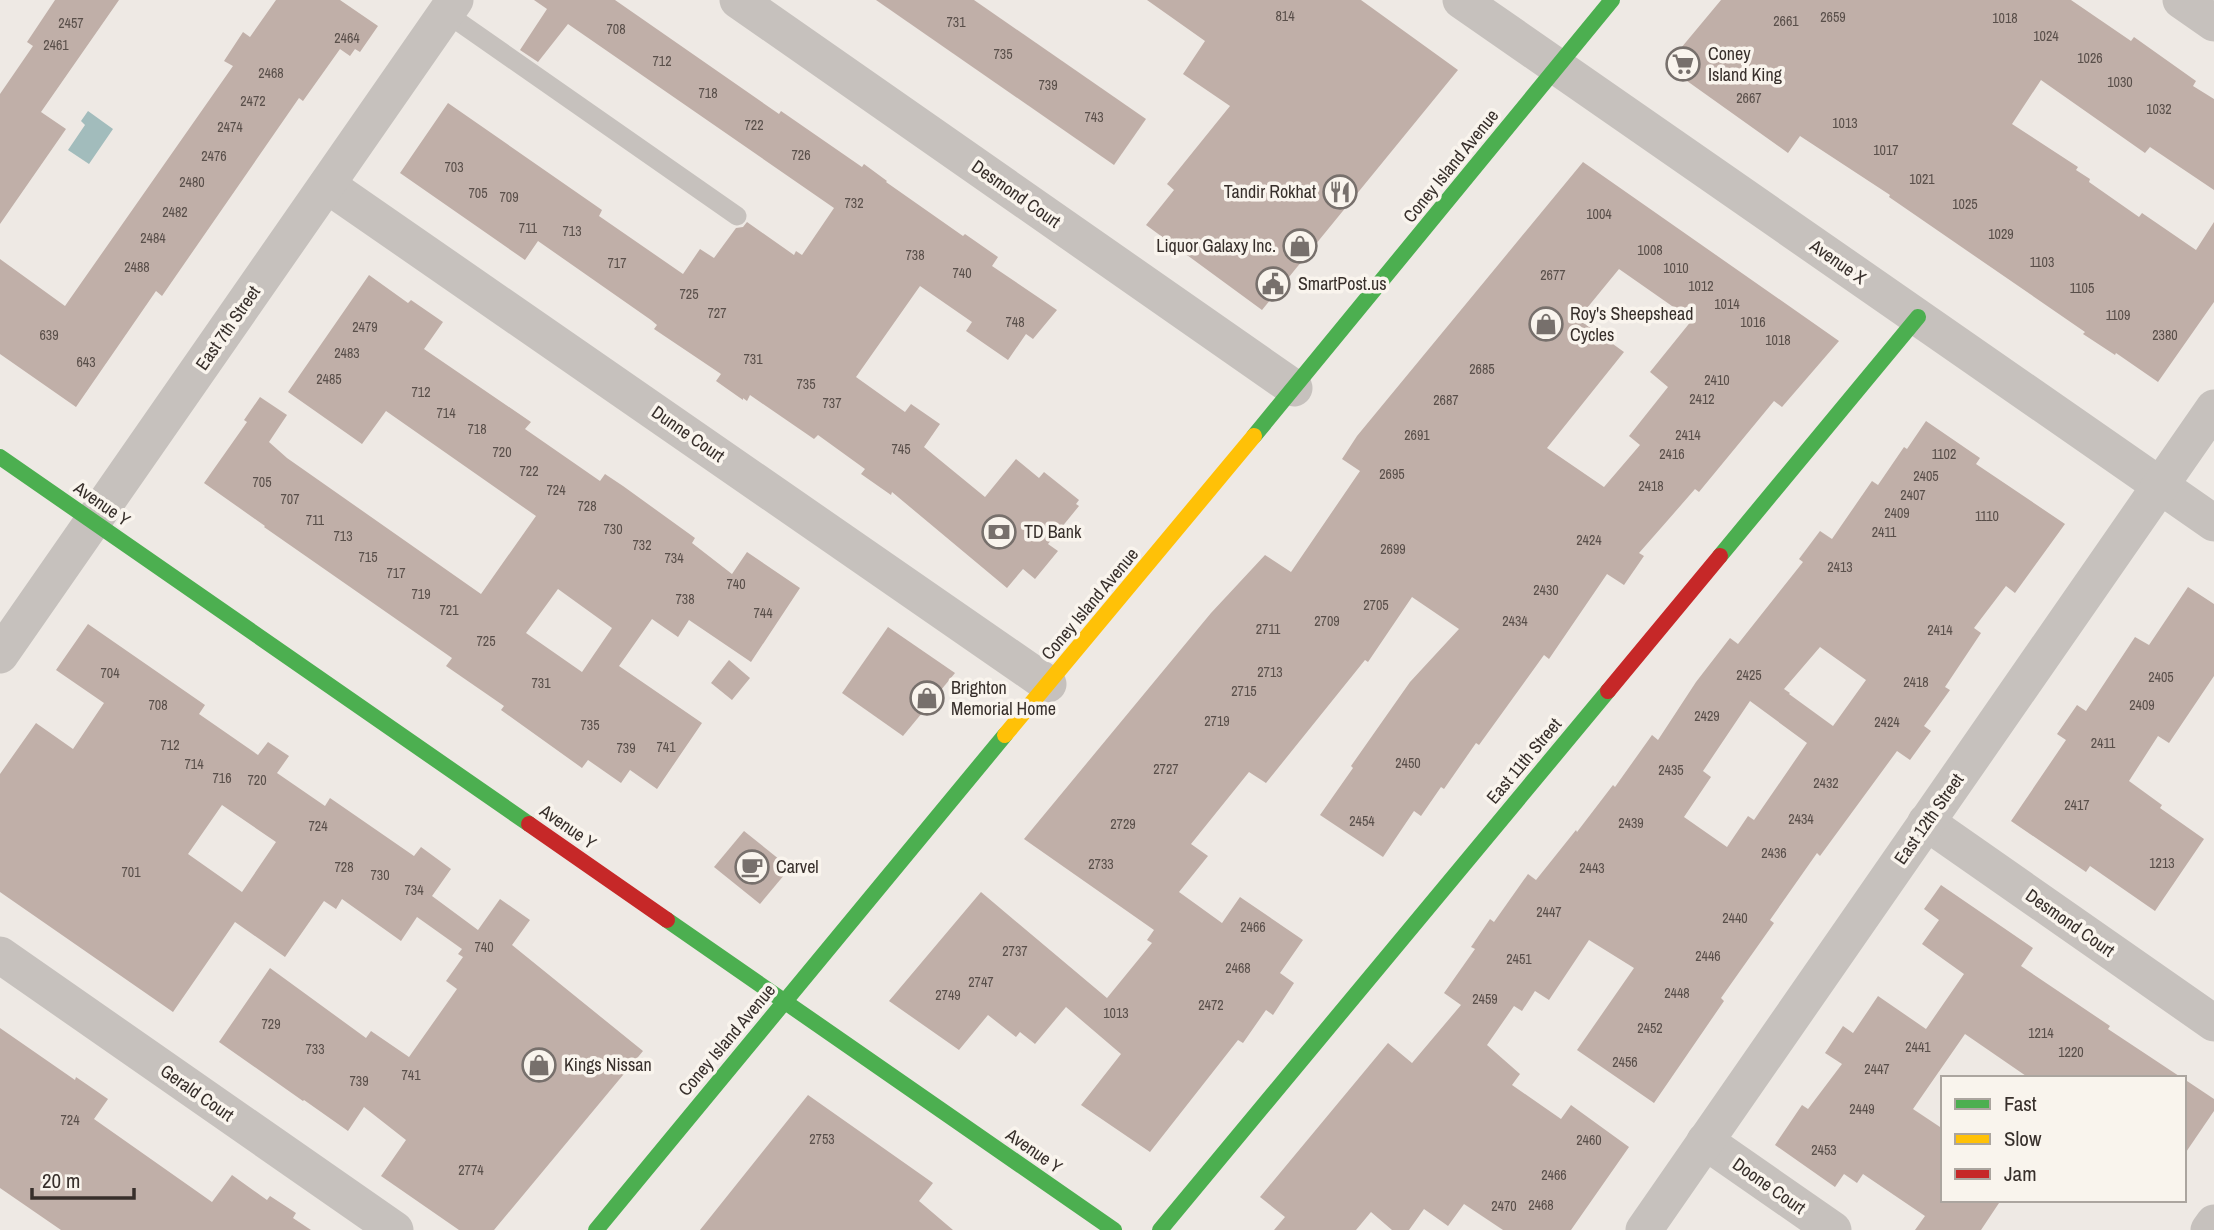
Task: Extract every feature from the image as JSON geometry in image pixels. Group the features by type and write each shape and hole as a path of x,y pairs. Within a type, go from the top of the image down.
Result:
{"street":[{"name":"Desmond Court","path":"738,0 1294,388"},
{"name":"Avenue X","path":"1461,0 2214,523"},
{"name":"Coney Island Avenue","path":"596,1230 1612,0"},
{"path":"2181,0 2214,23"},
{"name":"East 7th Street","path":"0,655 451,6"},
{"name":"Dunne Court","path":"327,185 1048,684"},
{"name":"East 11th Street","path":"1160,1230 1918,317"},
{"name":"East 12th Street","path":"1644,1230 2214,408"},
{"name":"Avenue Y","path":"0,457 1114,1230"},
{"name":"Desmond Court","path":"1926,822 2214,1023"},
{"name":"Gerald Court","path":"0,956 395,1230"},
{"name":"Doone Court","path":"1706,1141 1833,1230"},
{"path":"2209,1230 2214,1223"}],"lane":[{"path":"451,6 737,216"}],"water":[{"path":"88,111 113,129 89,164 68,150 85,125 81,121"}],"building":[{"path":"55,0 119,0 41,112 66,129 0,224 0,94 33,46 27,42"},
{"path":"276,0 340,0 378,26 360,52 355,49 350,56 340,49 303,101 299,98 162,296 156,291 76,407 0,354 0,259 65,306 233,66 224,61 243,32 250,37"},
{"path":"534,0 615,0 779,114 781,111 862,167 864,164 963,236 965,234 998,257 992,266 1057,310 1033,339 1026,334 1008,360 966,331 972,322 920,286 856,377 905,412 911,404 940,424 924,447 985,497 1016,459 1039,478 1044,472 1079,500 1076,504 1079,506 1048,544 1058,551 1035,579 1023,569 1007,588 892,492 891,495 861,474 865,469 818,435 814,439 750,395 747,401 743,400 716,381 721,374 654,329 657,325 651,320 538,241 525,260 400,173 448,103 602,210 599,216 683,274 700,249 714,258 736,228 743,227 747,222 794,255 796,251 802,255 834,208 568,24 538,62 520,50 547,9"},
{"path":"876,0 974,0 1146,119 1114,165"},
{"path":"1147,0 1361,0 1458,70 1262,310 1146,225 1174,190 1167,184 1230,106 1183,74 1205,41"},
{"path":"1721,0 2071,0 2131,41 2134,37 2196,81 2193,86 2214,99 2214,190 2150,147 2145,153 2041,80 2012,124 2078,167 2076,170 2090,179 2089,182 2139,217 2142,213 2196,250 2214,222 2214,302 2158,382 2083,334 2085,332 1889,197 1890,195 1800,136 1788,153 1666,66"},
{"path":"1583,162 1839,341 1782,407 1774,401 1699,492 1695,489 1639,553 1644,556 1624,585 1607,574 1549,659 1544,655 1444,789 1441,787 1421,816 1414,811 1383,857 1320,815 1410,682 1459,629 1412,597 1368,662 1365,660 1266,783 1249,772 1191,844 1208,856 1179,892 1222,923 1240,897 1303,940 1280,973 1294,983 1273,1015 1266,1010 1243,1043 1238,1040 1150,1152 1081,1105 1121,1054 1066,1007 1035,1044 1020,1032 1016,1037 988,1015 959,1050 889,1001 981,892 1107,998 1152,943 1147,940 1154,930 1024,839 1211,613 1265,555 1291,572 1360,471 1342,459 1357,436","holes":["1619,269 1692,320 1650,372 1668,387 1629,436 1640,445 1604,487 1547,448 1624,352 1578,319"]},
{"path":"369,275 408,303 411,300 443,322 424,349 531,422 525,429 600,481 605,474 623,486 695,538 692,543 732,574 747,552 800,588 751,662 689,620 678,637 652,619 619,666 702,723 657,789 630,770 621,783 588,760 582,768 501,710 504,706 446,666 452,658 204,483 247,422 244,420 260,397 287,415 269,442 287,458 481,594 536,516 386,411 362,444 288,392","holes":["558,589 612,628 582,672 526,633"]},
{"path":"1926,421 1980,458 1976,464 2065,524 2015,593 2006,586 1974,628 1981,633 1945,687 1950,690 1924,726 1931,731 1910,760 1897,751 1820,856 1817,853 1770,920 1774,923 1721,998 1724,1001 1654,1103 1577,1050 1634,968 1589,940 1549,1000 1535,991 1522,1011 1514,1006 1487,1045 1520,1074 1512,1085 1561,1119 1571,1105 1629,1147 1571,1230 1503,1230 1464,1204 1448,1226 1424,1209 1409,1230 1392,1230 1371,1212 1356,1230 1274,1230 1285,1217 1260,1197 1388,1043 1412,1063 1461,1005 1444,993 1475,949 1471,947 1490,919 1494,922 1528,874 1536,880 1613,785 1615,787 1652,735 1658,740 1696,682 1730,638 1738,644 1803,562 1799,559 1820,531 1832,539 1872,481 1878,485 1904,447 1907,449","holes":["1820,647 1866,680 1833,726 1784,689","1750,701 1807,743 1754,820 1748,816 1727,847 1684,817 1711,777 1703,771"]},
{"path":"2188,587 2214,604 2214,676 2169,743 2158,736 2129,781 2162,805 2160,808 2204,839 2155,911 2090,866 2086,872 2011,821 2066,740 2057,734 2077,705 2086,711 2135,637 2149,645"},
{"path":"88,624 205,705 199,714 258,755 268,742 289,756 277,773 325,806 330,798 414,856 421,847 451,869 432,896 478,930 500,899 530,920 512,945 643,1051 494,1230 459,1230 381,1176 406,1140 364,1107 348,1131 219,1042 270,968 366,1038 371,1031 409,1057 457,989 446,981 463,957 458,954 462,949 417,917 401,941 342,899 336,909 324,901 285,957 235,922 173,1012 0,892 0,774 36,723 73,749 104,703 56,670","holes":["222,805 276,842 242,892 188,854"]},
{"path":"888,627 955,673 903,736 842,693"},
{"path":"729,660 750,678 732,700 711,683"},
{"name":"Carvel","path":"744,831 790,868 760,904 714,867"},
{"path":"1941,885 2033,948 2021,966 2179,1076 2026,1076 1965,1034 1913,1109 1941,1128 1941,1202 2000,1202 1981,1230 1915,1230 1925,1216 1863,1174 1857,1183 1844,1174 1835,1187 1775,1145 1802,1105 1808,1109 1842,1064 1825,1053 1843,1026 1853,1033 1878,996 1926,1029 1964,974 1922,944 1939,920 1924,909"},
{"path":"0,1028 75,1080 76,1077 108,1099 94,1119 212,1202 232,1175 267,1200 270,1196 296,1213 293,1218 311,1230 61,1230 0,1188"},
{"path":"2186,1080 2214,1099 2214,1111 2186,1152"},
{"path":"808,1095 933,1183 919,1201 953,1230 700,1230"}],"traffic: fast":[{"path":"1254,436 1612,0"},
{"path":"1720,556 1918,317"},
{"path":"0,457 529,824"},
{"path":"1160,1230 1608,691"},
{"path":"596,1230 1005,735"},
{"path":"667,920 1114,1230"}],"traffic: slow":[{"path":"1005,735 1254,436"}],"traffic: jam":[{"path":"1608,691 1720,556"},
{"path":"529,824 667,920"}],"place":[{"name":"Coney Island King","path":"1683,64"},
{"name":"Tandir Rokhat","path":"1340,192"},
{"name":"Liquor Galaxy Inc.","path":"1300,246"},
{"name":"SmartPost.us","path":"1273,284"},
{"name":"Roy's Sheepshead Cycles","path":"1546,324"},
{"name":"TD Bank","path":"999,532"},
{"name":"Brighton Memorial Home","path":"927,698"},
{"name":"Carvel","path":"752,867"},
{"name":"Kings Nissan","path":"539,1065"}]}
